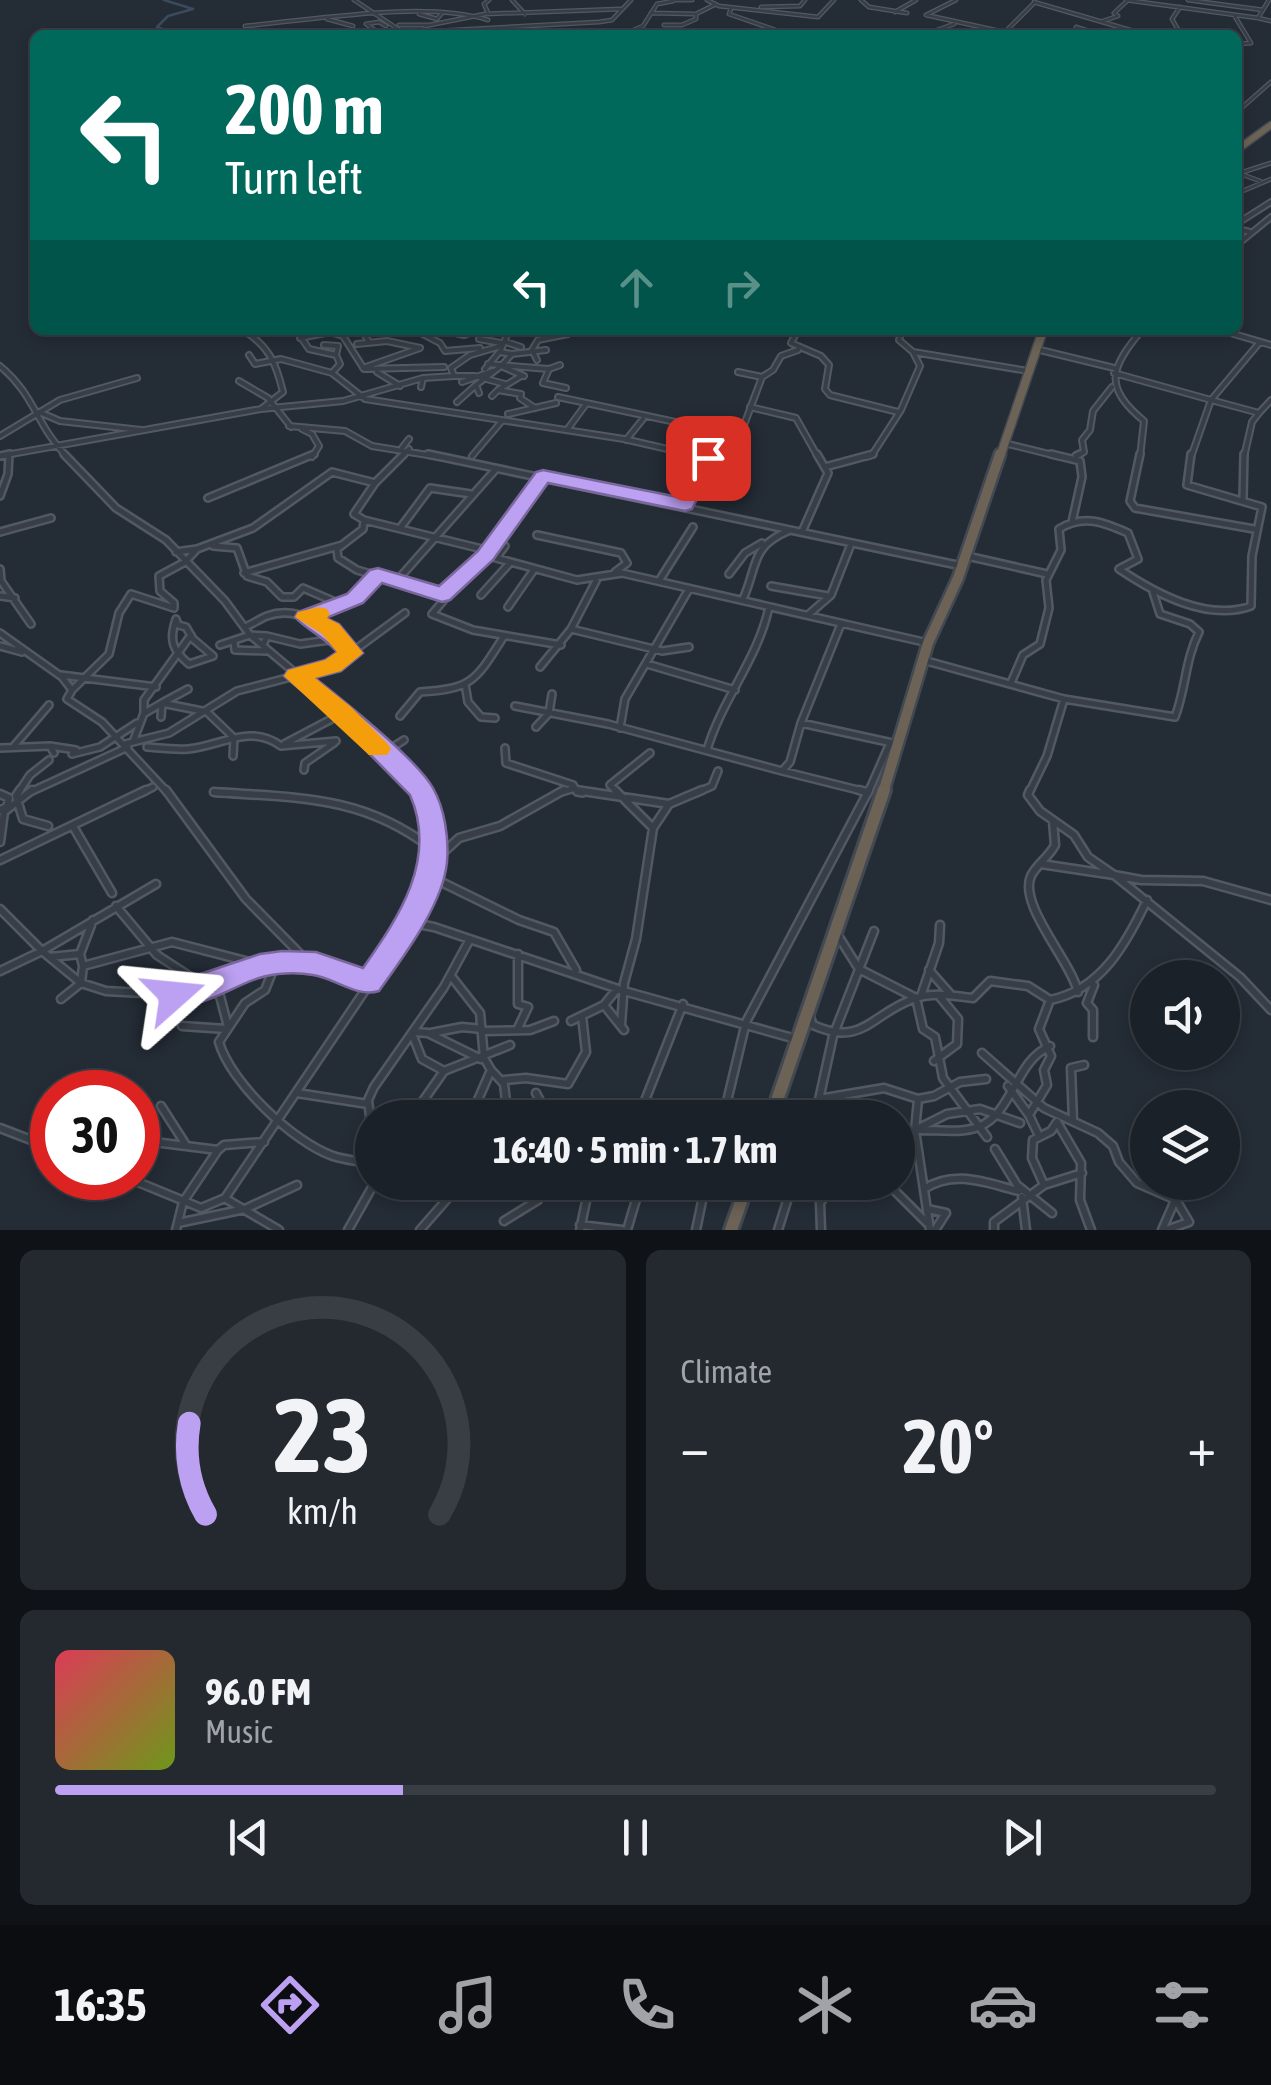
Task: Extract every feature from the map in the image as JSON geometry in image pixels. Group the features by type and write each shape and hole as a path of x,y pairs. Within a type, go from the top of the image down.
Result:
{"highway":[{"path":"1242,145 1271,125"},
{"path":"778,1100 928,642 963,561 1041,335"},
{"path":"732,1230 742,1200"}],"street":[{"path":"354,0 401,30"},
{"path":"488,18 484,4 490,0"},
{"path":"512,0 525,14"},
{"path":"475,30 612,20 631,0"},
{"path":"634,30 643,26 657,4 692,0"},
{"path":"707,0 714,5 818,17 824,16 834,0"},
{"path":"743,8 799,7 805,0"},
{"path":"861,0 869,8 908,13"},
{"path":"895,12 916,0"},
{"path":"956,0 926,15 986,30"},
{"path":"1100,22 1118,16 1114,13 1127,0 1258,18 1268,21 1270,28"},
{"path":"1188,0 1264,10"},
{"path":"1258,18 1268,0"},
{"path":"1007,30 1036,1 1129,30"},
{"path":"426,11 436,5"},
{"path":"651,14 696,14 714,5"},
{"path":"734,7 729,14 775,30"},
{"path":"1178,30 1172,19 1180,8"},
{"path":"245,26 426,11 488,18 624,9"},
{"path":"1204,17 1208,12"},
{"path":"664,25 685,25 696,19 696,14"},
{"path":"396,26 475,15"},
{"path":"1234,15 1252,43 1242,44"},
{"path":"326,18 353,26"},
{"path":"378,30 366,24 378,22 386,26"},
{"path":"937,30 957,23"},
{"path":"1076,27 1085,30"},
{"path":"1242,107 1271,82"},
{"path":"1242,172 1271,162"},
{"path":"1242,174 1263,182"},
{"path":"1242,191 1271,180"},
{"path":"1242,223 1271,202"},
{"path":"1242,240 1271,217"},
{"path":"1242,228 1250,232"},
{"path":"251,335 271,348 282,392 260,409"},
{"path":"298,335 308,349 336,355"},
{"path":"300,338 320,335"},
{"path":"334,335 340,350 336,355"},
{"path":"340,335 362,368 400,386"},
{"path":"365,335 369,342"},
{"path":"422,335 445,351 469,351"},
{"path":"492,396 506,384 525,376 487,366 507,335"},
{"path":"532,350 538,340 563,335"},
{"path":"797,335 791,344 821,356 829,365 826,389 830,395 898,412"},
{"path":"825,467 872,455 898,412 920,366 913,352 899,340 900,335"},
{"path":"1004,443 1073,456 1084,452 1082,440 1090,430 1093,412 1112,387 1114,371 1139,335"},
{"path":"1237,335 1271,345"},
{"path":"478,338 521,347"},
{"path":"357,344 387,341 420,348 362,368"},
{"path":"1011,683 1023,655 1040,644 1049,607 1044,588 1063,550 1059,529 1072,522 1102,520 1128,533 1138,559 1119,569 1152,589 1190,604 1232,612 1251,606 1254,530 1262,507 1188,485 1193,436 1211,400 1260,342"},
{"path":"324,345 336,344"},
{"path":"503,346 512,354"},
{"path":"454,376 451,365 503,346"},
{"path":"455,353 480,348"},
{"path":"1036,349 1259,413"},
{"path":"532,350 536,360"},
{"path":"457,402 488,380 512,354 546,350"},
{"path":"738,372 762,376 773,370 781,356 801,350"},
{"path":"913,352 1028,371"},
{"path":"249,355 255,364 276,359 332,373 365,400 626,440 708,458"},
{"path":"332,373 340,364 336,355"},
{"path":"374,371 429,362 454,376 474,376 506,384"},
{"path":"0,366 23,385 47,436 74,466 120,512 164,538 250,635 343,712 382,754 405,771 425,796 430,811 433,862 407,928 225,1198 204,1208 160,1192"},
{"path":"462,382 498,369 560,366"},
{"path":"550,369 543,382 566,388"},
{"path":"0,456 260,409 324,408 365,400 440,371"},
{"path":"429,382 440,371"},
{"path":"508,414 557,400 727,433 744,425 764,380 762,376"},
{"path":"0,436 60,400 137,378"},
{"path":"421,387 423,378"},
{"path":"208,498 312,457 320,446 312,434 289,426 267,397 239,381"},
{"path":"476,386 479,392"},
{"path":"1112,387 1122,406 1144,421 1138,477 1130,501 1135,508 1254,530"},
{"path":"498,390 522,394 520,398 534,408"},
{"path":"1242,500 1247,469 1244,454 1254,430 1252,422 1271,400"},
{"path":"566,431 586,404"},
{"path":"750,407 796,418 825,467 827,480 802,532"},
{"path":"39,413 60,421 148,431"},
{"path":"626,440 644,417"},
{"path":"472,456 501,422"},
{"path":"289,426 338,429 360,435 372,446 406,448 685,505 851,544 1048,574"},
{"path":"685,505 708,458 726,443 727,433"},
{"path":"409,439 354,514 364,520 482,549 485,555 533,571 596,581"},
{"path":"0,496 8,474 9,454"},
{"path":"1072,522 1082,468 1073,456"},
{"path":"402,575 495,470"},
{"path":"176,552 253,528 332,472 375,483"},
{"path":"543,476 485,555 442,595 432,614 505,636 562,645"},
{"path":"401,527 430,488 471,494"},
{"path":"0,532 51,518"},
{"path":"364,520 363,529 338,549 338,558 357,570 442,595"},
{"path":"660,582 693,527"},
{"path":"729,574 745,553 791,530"},
{"path":"537,535 625,556 624,568 596,581 562,645 540,668"},
{"path":"220,539 213,546 237,548 244,573 258,582 267,582 282,597 294,597 303,588 318,598 340,604"},
{"path":"742,601 749,589 752,562 764,542"},
{"path":"802,615 818,611 846,564 851,544"},
{"path":"244,573 276,568 304,553 344,545"},
{"path":"496,558 506,546"},
{"path":"197,548 186,562 159,576 160,590 175,607 131,594 119,614 109,654 67,699 95,714 129,746 275,937 308,962"},
{"path":"481,595 509,564"},
{"path":"0,569 4,570 3,586 31,624"},
{"path":"508,607 533,571"},
{"path":"612,572 928,642"},
{"path":"306,617 355,598 378,575"},
{"path":"771,586 828,596"},
{"path":"620,728 625,700 689,588"},
{"path":"923,660 1064,699 1175,717 1184,695 1186,659 1199,632 1190,624 1160,614 1152,589"},
{"path":"0,596 15,598"},
{"path":"706,750 715,722 762,634 769,608"},
{"path":"3,808 58,776 208,712 237,691 333,666 406,613"},
{"path":"245,628 268,615 297,614 330,629 352,653"},
{"path":"176,619 191,635 213,656 189,664 173,651 169,640 176,619"},
{"path":"782,771 790,762 801,723 841,624"},
{"path":"572,629 656,649 689,647"},
{"path":"0,632 72,690"},
{"path":"129,746 144,713 144,700 156,687 173,651 191,635"},
{"path":"220,645 250,635 300,644 337,639"},
{"path":"262,645 267,636"},
{"path":"456,690 488,662 505,636"},
{"path":"234,641 235,650 269,650"},
{"path":"0,646 24,653"},
{"path":"646,664 735,690"},
{"path":"58,675 86,676 122,687 156,687"},
{"path":"465,684 468,702 481,717 494,718"},
{"path":"144,713 188,689"},
{"path":"400,716 420,692 466,692"},
{"path":"536,728 549,713 552,694"},
{"path":"1064,699 1047,756 1028,795 1035,806 1074,835 1088,857 1147,900 1240,978 1271,1010"},
{"path":"162,703 208,712 234,738 233,756"},
{"path":"161,717 162,703"},
{"path":"12,748 35,727 49,706"},
{"path":"514,706 620,728 867,792"},
{"path":"281,746 343,712"},
{"path":"0,748 51,753 76,750 74,754 100,747 140,722"},
{"path":"726,1100 746,1022 895,744 801,723"},
{"path":"146,747 194,748 258,736 274,739 281,746"},
{"path":"140,760 151,739"},
{"path":"382,754 404,740"},
{"path":"281,746 336,741 305,763 304,770"},
{"path":"505,748 506,763 535,770 578,792 669,804"},
{"path":"48,826 23,819 17,801 18,789 51,753"},
{"path":"650,753 642,765 618,774 610,786 653,828"},
{"path":"604,1005 622,1028 621,990 653,828 669,804 712,786 718,771"},
{"path":"0,860 153,787"},
{"path":"433,862 459,838 500,826 562,790 575,788"},
{"path":"214,792 334,798 401,823 431,848"},
{"path":"0,794 9,798 0,820 0,842"},
{"path":"1054,821 1058,833 1055,850 1030,877 1030,896 1047,934 1074,969 1078,992"},
{"path":"74,828 93,854 112,893"},
{"path":"844,843 865,843"},
{"path":"1042,864 1141,880 1203,881 1271,900"},
{"path":"430,876 554,932 577,973"},
{"path":"0,971 156,884"},
{"path":"1093,1037 1093,1010 1087,1002 1147,900"},
{"path":"116,906 152,949 220,996 227,1028"},
{"path":"0,909 81,983 106,991 177,995 260,965 282,962 308,962 369,982"},
{"path":"61,999 81,983 80,954 94,917"},
{"path":"940,925 939,943 918,997 924,1028 935,1037 934,1061 948,1087 987,1137"},
{"path":"407,928 434,927 621,990 683,1004 800,1040 814,1025"},
{"path":"836,931 846,958 872,981 918,997"},
{"path":"874,931 834,1036 819,1098 884,1088 918,1099 934,1096 948,1087 986,1079"},
{"path":"369,1100 374,1087 451,976 470,939"},
{"path":"83,966 172,942 260,965"},
{"path":"50,957 80,954"},
{"path":"517,1030 528,1007 518,1004 518,954"},
{"path":"282,962 273,966 265,990 245,1003 227,1028 219,1042 223,1058 242,1086 279,1118 286,1132 332,1156 355,1161"},
{"path":"929,970 951,995"},
{"path":"451,976 479,1011 482,1059"},
{"path":"808,1010 814,1025 834,1036 856,1033 918,997 973,998 990,980 1028,986 1050,1000 1078,992 1097,980"},
{"path":"572,1020 604,1005 621,990"},
{"path":"934,1061 956,1044 958,1019 938,995"},
{"path":"1029,1115 1041,1105 1047,1085 1044,1070 1051,1056 1039,1029 1050,1000"},
{"path":"645,1100 683,1004"},
{"path":"428,1034 482,1059 504,1080 526,1078 568,1084 586,1052 582,1016"},
{"path":"414,1034 462,1027 530,1030 554,1021"},
{"path":"182,1026 227,1028"},
{"path":"414,1034 422,1059 444,1071"},
{"path":"424,1100 444,1071 510,1045"},
{"path":"915,1130 978,1127 996,1113 1011,1083 1048,1046"},
{"path":"982,1053 1011,1083 1041,1105 1071,1142 1082,1173 1082,1207 1091,1230"},
{"path":"1072,1121 1071,1068 1084,1065"},
{"path":"478,1100 491,1070"},
{"path":"504,1080 506,1100"},
{"path":"1011,1083 1039,1136"},
{"path":"296,1093 355,1102"},
{"path":"536,1093 540,1100"},
{"path":"918,1099 915,1130 931,1228"},
{"path":"1041,1105 1098,1133 1113,1146 1119,1162 1130,1175"},
{"path":"162,1106 186,1145"},
{"path":"915,1130 946,1114 965,1111 996,1113 1020,1123"},
{"path":"1044,1186 1032,1164 1031,1149 1039,1136 1051,1131 1058,1122"},
{"path":"0,1128 30,1140"},
{"path":"160,1142 218,1150"},
{"path":"264,1142 224,1145 218,1150 183,1202 177,1226 246,1209 297,1184"},
{"path":"995,1149 1022,1193 1026,1230"},
{"path":"994,1230 994,1222 1022,1193 1082,1173"},
{"path":"923,1190 938,1178 952,1174 1022,1193 1052,1213"},
{"path":"225,1198 279,1230"},
{"path":"348,1230 366,1200"},
{"path":"420,1230 446,1200"},
{"path":"504,1221 538,1200"},
{"path":"586,1200 580,1227 624,1230 635,1200"},
{"path":"696,1230 702,1200"},
{"path":"778,1230 787,1200"},
{"path":"822,1200 822,1230"},
{"path":"904,1200 931,1228"},
{"path":"1164,1230 1176,1200"},
{"path":"1164,1230 1189,1222 1176,1200"},
{"path":"927,1209 946,1214 931,1228"}],"waterway":[{"path":"164,0 193,9 168,16 157,27 165,30"}],"slow traffic":[{"path":"319,614 306,617 330,629 352,653 333,666 296,676 343,712 378,749"}],"route":[{"path":"174,995 260,965 282,962 316,963 369,982 407,928 430,876 430,811 421,790 343,712 296,676 333,666 352,653 330,629 306,617 355,598 378,575 442,595 485,555 543,476 685,505 708,458"}]}
